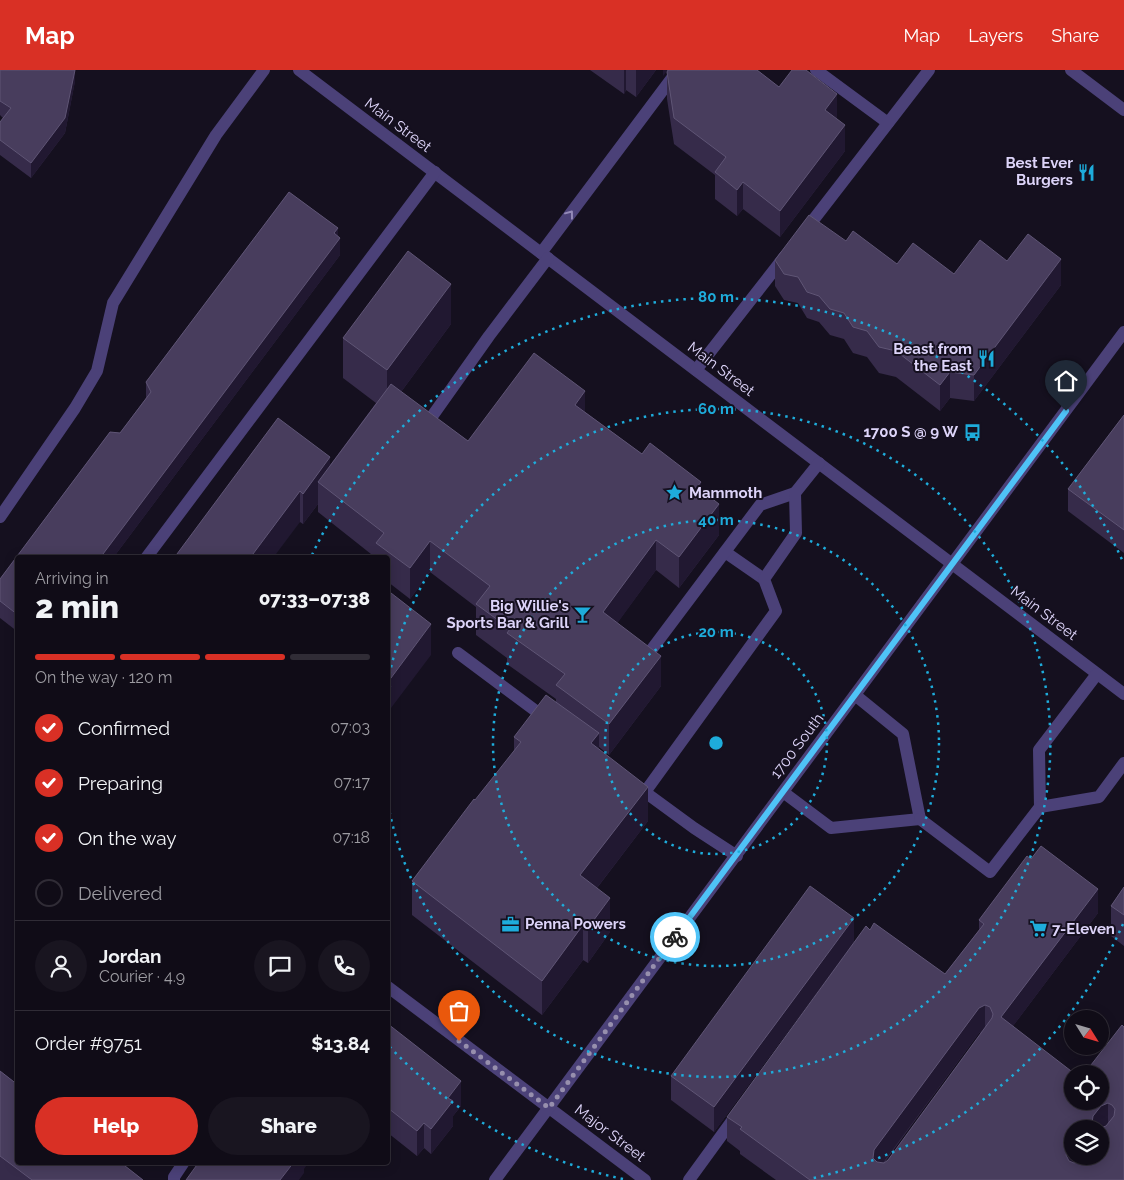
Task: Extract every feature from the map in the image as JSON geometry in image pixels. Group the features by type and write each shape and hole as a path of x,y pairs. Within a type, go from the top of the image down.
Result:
{"street":[{"path":"0,517 75,408 97,371 112,303 216,135 264,70"},
{"name":"Main Street","path":"299,70 1124,694"},
{"path":"433,415 544,256 678,70"},
{"path":"816,70 888,123"},
{"path":"696,370 929,70"},
{"path":"1071,70 1124,110"},
{"path":"148,555 435,172"},
{"name":"1700 South","path":"496,1180 952,564 1123,337"},
{"path":"646,657 760,505 795,493 819,463"},
{"path":"764,579 796,533 795,493"},
{"path":"645,792 776,611 764,579 725,552"},
{"path":"458,653 559,728"},
{"path":"855,695 903,734 920,819 990,872 1040,806 1038,750 1097,674"},
{"path":"1040,806 1099,796 1124,763"},
{"path":"629,781 737,856"},
{"path":"783,792 831,828 920,819"},
{"name":"Major Street","path":"390,989 645,1180"},
{"path":"688,1180 746,1101"},
{"path":"174,1180 182,1165"}],"building":[{"path":"0,70 75,70 65,118 31,163 0,140 0,122 11,108 0,101"},
{"path":"668,70 757,70 779,87 792,70 806,70 837,94 825,110 845,125 780,211 743,182 737,190 715,172 726,157 674,118"},
{"path":"289,192 338,228 334,233 340,238 102,555 18,555 110,432 120,433 151,392 146,382"},
{"path":"809,215 846,241 853,231 897,264 913,243 954,274 980,240 1007,261 1028,234 1061,259 974,375 950,372 940,385 896,351 879,347 867,331 853,327 844,313 830,309 819,296 807,292 798,277 784,274 775,260"},
{"path":"408,251 451,284 387,370 343,338"},
{"path":"534,353 585,391 575,405 642,454 650,443 701,482 697,487 719,504 679,557 656,540 603,612 661,656 609,724 556,685 565,674 507,633 510,629 476,604 490,586 430,541 410,568 376,543 384,533 318,482 391,384 468,441"},
{"path":"1124,415 1124,530 1068,489"},
{"path":"278,418 330,457 303,494 300,491 252,555 176,555"},
{"path":"15,559 15,613 0,601 0,579"},
{"path":"391,593 431,624 390,679"},
{"path":"546,695 599,733 591,743 648,787 580,875 610,898 588,928 583,925 542,981 412,881 474,799 521,742 514,737"},
{"path":"1041,846 1098,889 1001,1017 1064,1066 1064,1110 1098,1110 1092,1120 1064,1120 1064,1165 1109,1165 1109,1122 1114,1116 1115,1109 1109,1104 1109,1065 1091,1065 1099,1055 1109,1055 1109,1042 1122,1025 1124,1027 1124,1180 810,1180 740,1129 742,1127 727,1117 866,926 870,930 874,923 945,974 984,924 979,920 1027,856 1031,859","holes":["985,1005 990,1007 993,1014 992,1018 888,1160 884,1163 877,1162 873,1158 874,1150 979,1008"]},
{"path":"810,886 854,918 714,1107 671,1076"},
{"path":"1124,887 1124,915 1111,906"},
{"path":"390,1026 461,1081 448,1098 453,1101 431,1129 424,1123 417,1131 390,1110"},
{"path":"0,1071 15,1083 15,1165 124,1165 143,1180 32,1180 0,1156"},
{"path":"197,1165 292,1165 280,1180 186,1180"}],"way so far":[{"path":"459,1041 549,1108 675,937"}],"place":[{"name":"Best Ever Burgers","path":"1087,172"},
{"name":"Beast from the East","path":"986,358"},
{"name":"1700 S @ 9 W","path":"972,432"},
{"name":"Mammoth","path":"675,493"},
{"name":"Big Willie's Sports Bar & Grill","path":"583,615"},
{"name":"Penna Powers","path":"511,924"},
{"name":"7-Eleven","path":"1038,929"}],"route":[{"path":"675,937 1066,411"}]}
